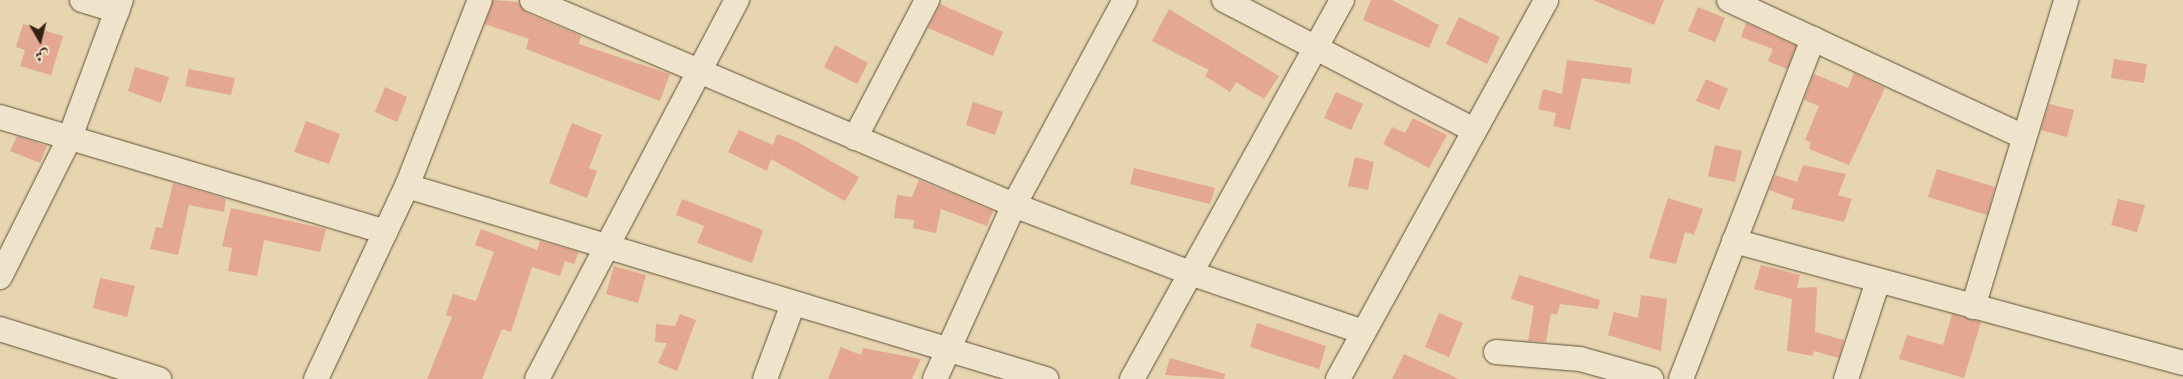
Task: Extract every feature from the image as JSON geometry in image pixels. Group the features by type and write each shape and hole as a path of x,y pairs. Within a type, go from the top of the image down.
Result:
{"street":[{"path":"0,277 70,137 119,6 82,0"},
{"path":"316,379 407,186 480,0"},
{"path":"532,0 698,73 1014,205 1190,273 1363,332"},
{"path":"537,379 604,248 737,0"},
{"path":"855,138 927,0"},
{"path":"935,379 1014,205 1125,0"},
{"path":"1224,0 1316,45 1474,130"},
{"path":"1132,379 1342,0"},
{"path":"1338,379 1546,0"},
{"path":"1729,0 2024,137"},
{"path":"1973,307 2066,0"},
{"path":"1681,379 1813,39"},
{"path":"0,117 385,232"},
{"path":"407,186 604,248 1046,379"},
{"path":"1734,241 2183,363"},
{"path":"1846,379 1878,280"},
{"path":"765,379 793,304"},
{"path":"0,329 159,379"},
{"path":"1496,352 1580,359 1651,379"}],"building":[{"path":"493,0 518,2 527,13 581,36 579,44 670,74 660,101 526,49 529,39 485,24"},
{"path":"1371,0 1392,0 1439,25 1429,48 1363,20"},
{"path":"1593,0 1664,0 1654,25"},
{"path":"940,4 1003,32 993,56 928,28"},
{"path":"1698,7 1725,18 1715,42 1688,31"},
{"path":"1169,9 1279,76 1264,99 1236,82 1230,92 1205,76 1209,70 1152,41"},
{"path":"1459,17 1500,37 1487,64 1446,44"},
{"path":"1746,23 1796,46 1787,69 1768,61 1773,49 1741,37"},
{"path":"23,24 63,36 51,75 20,66 25,50 16,47"},
{"path":"835,45 868,63 857,84 824,67"},
{"path":"2114,59 2147,64 2144,83 2111,78"},
{"path":"1567,60 1632,68 1630,84 1582,78 1570,130 1553,126 1556,113 1538,109 1543,89 1562,94"},
{"path":"135,67 169,77 161,103 128,91"},
{"path":"189,69 235,78 231,95 185,86"},
{"path":"1854,73 1885,88 1849,165 1809,149 1811,142 1805,140 1819,106 1804,100 1814,74 1848,88"},
{"path":"1706,79 1728,89 1719,110 1696,101"},
{"path":"385,87 407,97 397,122 375,112"},
{"path":"1336,92 1363,104 1351,130 1324,118"},
{"path":"973,102 1003,112 995,135 966,125"},
{"path":"2049,104 2074,110 2067,137 2041,130"},
{"path":"1413,118 1447,135 1429,168 1383,144 1392,127 1405,133"},
{"path":"306,121 340,134 329,164 294,152"},
{"path":"572,123 602,135 589,168 597,171 587,198 549,183"},
{"path":"739,130 773,145 777,134 796,141 859,177 845,201 771,159 767,171 728,152"},
{"path":"17,136 47,146 40,163 10,151"},
{"path":"1715,145 1742,151 1735,182 1708,176"},
{"path":"1355,157 1374,162 1368,190 1348,186"},
{"path":"1803,165 1846,174 1838,195 1852,199 1844,222 1791,209 1794,199 1769,190 1775,175 1797,182"},
{"path":"1134,168 1215,188 1210,204 1130,184"},
{"path":"1937,169 1995,187 1987,215 1928,197"},
{"path":"919,180 993,211 987,226 941,209 936,233 913,228 914,220 894,218 897,195 912,197"},
{"path":"173,183 226,199 224,212 189,205 178,255 150,249 156,227 162,228"},
{"path":"1668,198 1703,209 1694,235 1685,232 1676,264 1649,258"},
{"path":"682,199 763,230 752,263 697,243 704,226 676,215"},
{"path":"2118,199 2145,205 2137,232 2111,225"},
{"path":"231,208 326,229 320,252 264,240 257,276 228,271 232,248 222,246"},
{"path":"481,229 537,250 540,241 579,252 574,264 565,261 560,276 532,267 511,332 502,329 482,379 427,379 452,317 446,315 453,294 476,301 494,252 475,245"},
{"path":"1761,265 1800,275 1797,288 1817,287 1815,332 1844,340 1839,358 1814,351 1813,356 1787,351 1792,299 1754,289"},
{"path":"614,266 646,275 638,303 606,294"},
{"path":"1519,275 1600,300 1598,309 1560,304 1557,315 1551,313 1546,342 1528,341 1534,306 1511,299"},
{"path":"100,278 135,286 127,317 93,308"},
{"path":"1641,295 1667,299 1661,351 1608,335 1614,312 1638,318"},
{"path":"1439,313 1463,323 1449,357 1425,347"},
{"path":"680,314 696,320 677,371 658,363 667,343 655,342 656,324 675,326"},
{"path":"1952,314 1981,322 1964,378 1899,359 1907,335 1943,345"},
{"path":"1257,323 1326,346 1319,369 1250,347"},
{"path":"841,347 861,355 863,348 921,359 912,379 828,379"},
{"path":"1404,354 1459,379 1392,379"},
{"path":"1170,358 1225,374 1224,379 1165,375"}]}
